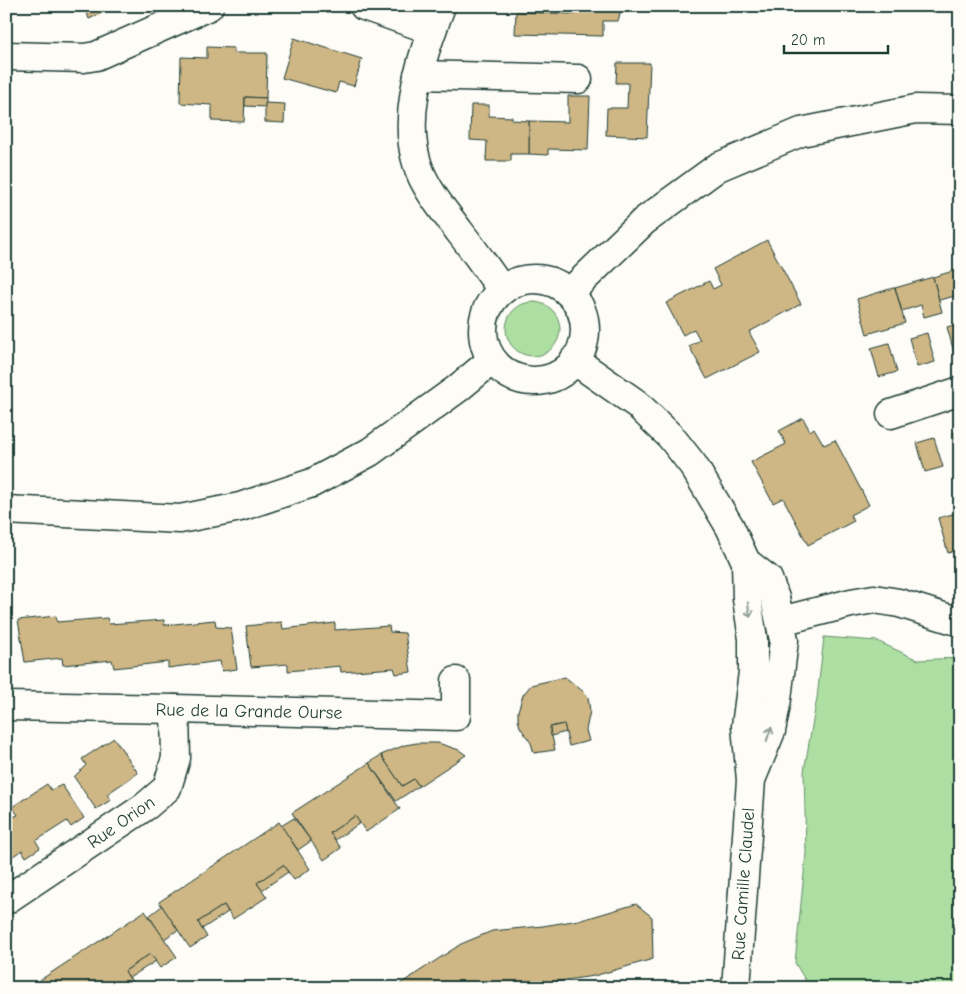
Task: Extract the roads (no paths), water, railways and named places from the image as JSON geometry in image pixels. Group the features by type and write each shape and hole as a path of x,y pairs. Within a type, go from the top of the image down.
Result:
{"street":[{"path":"6,56 84,58 96,56 208,6"},
{"path":"364,6 436,18 418,75 412,117 413,141 417,162 425,183 436,201 502,290"},
{"path":"418,75 578,79"},
{"path":"569,294 644,221 718,167 801,132 916,108 960,110"},
{"path":"538,279 553,283 569,294 581,312 585,329 581,349 567,369 543,380 530,381 509,375 492,360 484,342 483,323 491,301 502,290 520,280 538,279"},
{"path":"6,510 180,519 240,507 312,483 370,452 457,389 492,360"},
{"name":"Rue Camille Claudel","path":"574,360 637,404 671,437 693,465 730,527 746,562 747,599 753,639 753,672 746,726 751,780 736,988"},
{"path":"891,414 960,391"},
{"name":"Rue Camille Claudel","path":"746,562 768,578 776,598 784,640 771,731 751,780"},
{"path":"781,621 851,602 874,599 899,603 960,622"},
{"name":"Rue de la Grande Ourse","path":"6,706 175,708 456,716 456,681"},
{"name":"Rue Orion","path":"6,900 146,806 167,788 176,758 175,708"}]}
